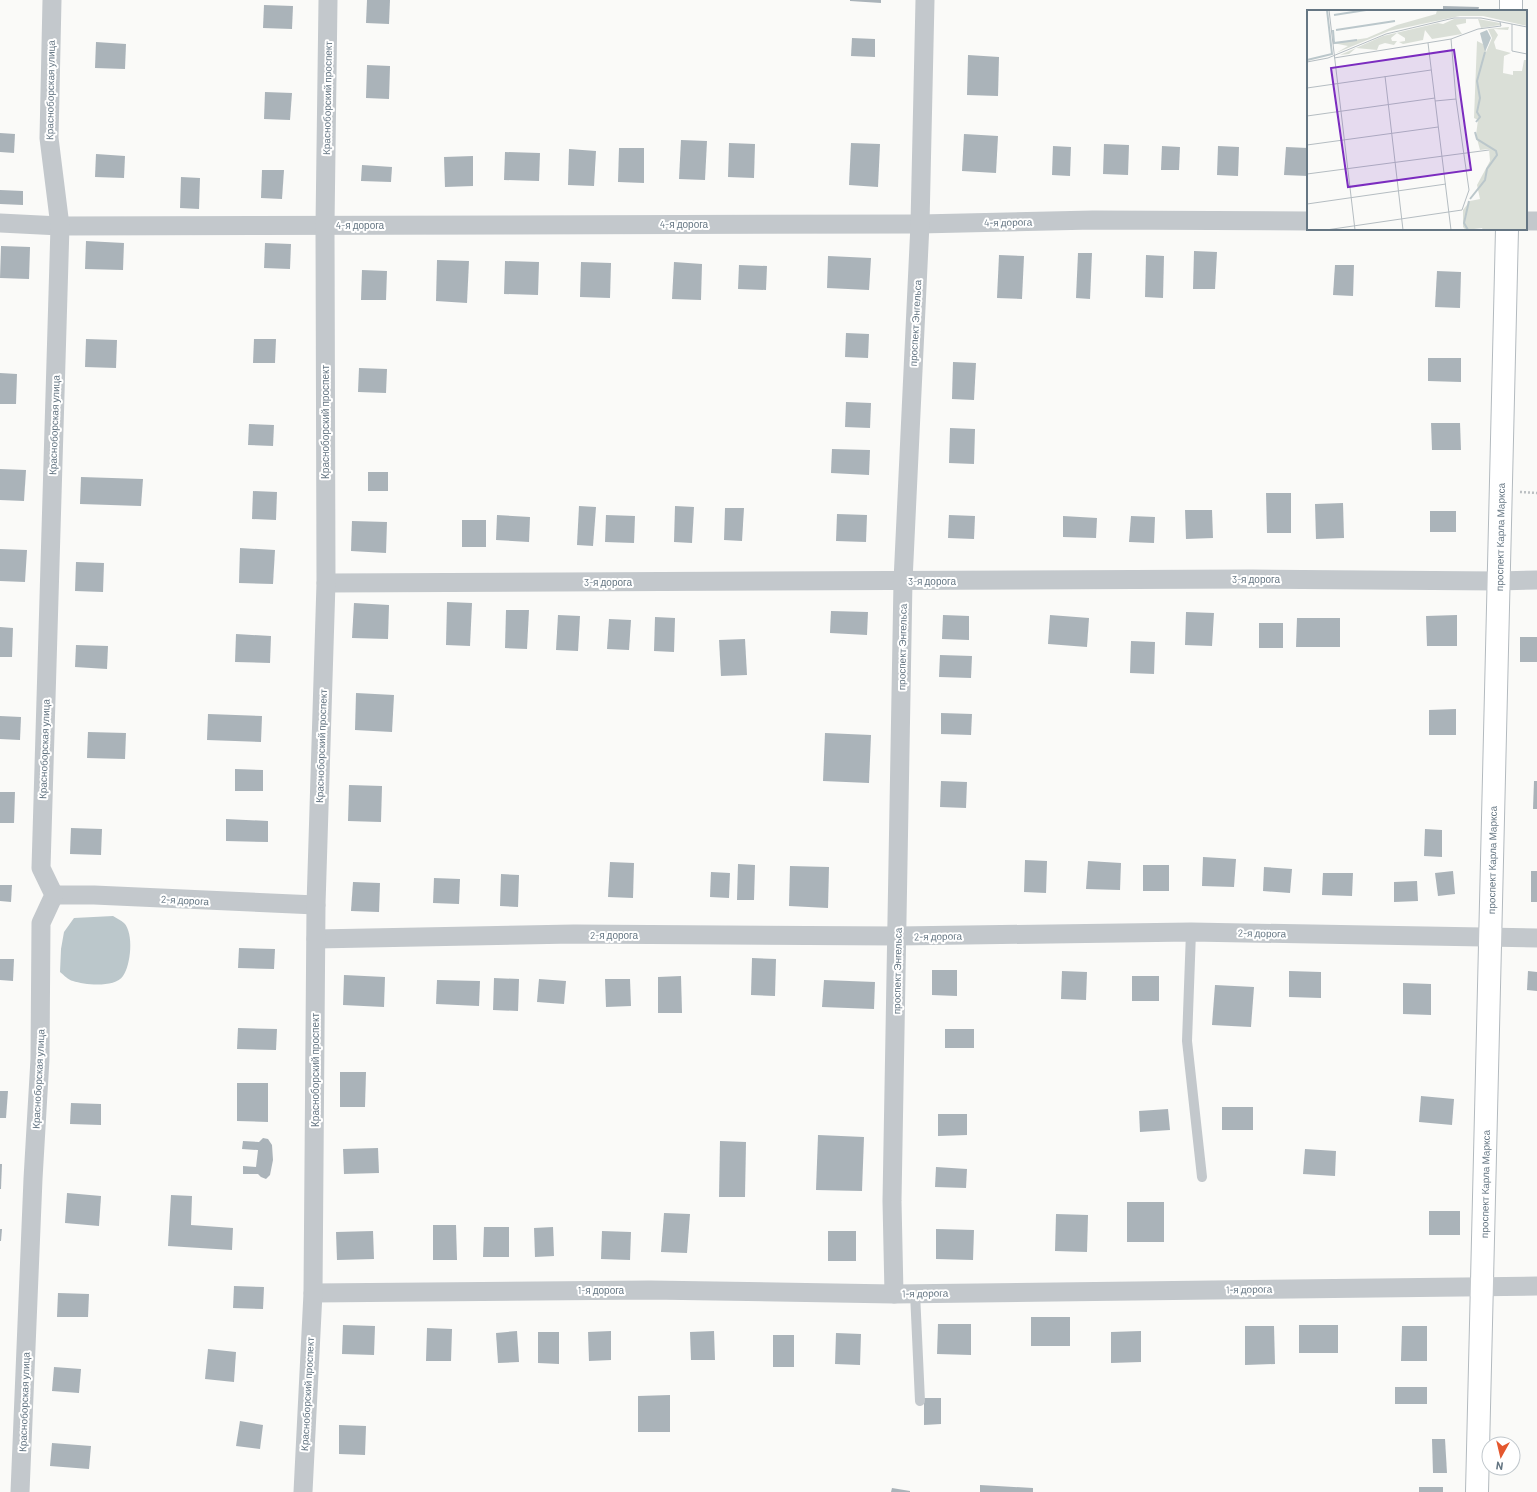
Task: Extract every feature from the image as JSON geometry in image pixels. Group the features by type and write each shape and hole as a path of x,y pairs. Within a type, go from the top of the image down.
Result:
{"street":[{"name":"Красноборская улица","path":"20,1492 32,1187 40,1059 41,923 54,895 41,868 60,226 49,138 52,0"},
{"name":"Красноборский проспект","path":"303,1492 313,1293 316,905 326,583 325,225 328,0"},
{"name":"проспект Энгельса","path":"894,1294 892,1201 898,936 903,581 920,224 925,0"},
{"name":"4-я дорога","path":"0,223 60,226 920,224 1093,220 1307,221"},
{"name":"проспект Карла Маркса","path":"1477,1492 1507,230"},
{"name":"3-я дорога","path":"326,583 1252,579 1537,580"},
{"name":"2-я дорога","path":"54,895 94,895 316,905"},
{"name":"2-я дорога","path":"316,939 574,934 898,936 1191,932 1537,938"},
{"name":"1-я дорога","path":"313,1293 650,1290 894,1294 1537,1286"}],"lane":[{"path":"1191,932 1186,1041 1202,1177"},
{"path":"915,1293 920,1402"}],"shaded area":[{"path":"113,916 124,923 129,934 130,949 128,964 123,976 119,980 107,984 92,984 68,979 60,972 61,949 64,932 74,918"}],"building":[{"path":"367,0 390,0 389,24 366,23"},
{"path":"881,0 881,3 850,1"},
{"path":"264,5 293,6 292,29 263,28"},
{"path":"1443,6 1479,7 1478,10 1443,10"},
{"path":"852,38 875,39 875,57 851,56"},
{"path":"96,42 126,44 125,69 95,68"},
{"path":"968,55 999,57 998,96 967,95"},
{"path":"367,65 390,66 389,99 366,98"},
{"path":"265,92 292,93 290,120 264,119"},
{"path":"0,133 15,134 14,153 0,152"},
{"path":"964,134 998,136 996,173 962,171"},
{"path":"681,140 707,141 705,180 679,179"},
{"path":"729,143 755,144 754,178 728,177"},
{"path":"851,143 880,144 878,187 849,185"},
{"path":"1104,144 1129,145 1128,175 1103,174"},
{"path":"1053,146 1071,147 1070,176 1052,175"},
{"path":"1162,146 1180,147 1179,170 1161,170"},
{"path":"1218,146 1239,147 1238,176 1217,175"},
{"path":"1286,147 1307,148 1307,176 1284,175"},
{"path":"619,148 644,148 644,183 618,182"},
{"path":"569,149 596,151 594,186 568,185"},
{"path":"505,152 540,153 539,181 504,180"},
{"path":"96,154 125,156 124,178 95,177"},
{"path":"473,156 473,186 445,187 444,157"},
{"path":"362,165 392,167 391,182 361,181"},
{"path":"262,170 284,170 282,199 261,198"},
{"path":"181,177 200,178 199,209 180,208"},
{"path":"0,190 23,191 23,205 0,204"},
{"path":"86,241 124,243 123,270 85,269"},
{"path":"265,243 291,244 290,269 264,268"},
{"path":"1,246 30,247 29,279 0,278"},
{"path":"1194,251 1217,252 1215,289 1193,289"},
{"path":"1078,253 1092,253 1090,299 1076,298"},
{"path":"999,255 1024,256 1022,299 997,298"},
{"path":"1146,255 1164,256 1163,298 1145,297"},
{"path":"828,256 871,258 869,290 827,288"},
{"path":"437,260 469,261 467,303 436,301"},
{"path":"505,261 539,262 538,295 504,294"},
{"path":"581,262 611,263 610,298 580,297"},
{"path":"674,262 702,264 701,300 672,299"},
{"path":"739,265 767,266 766,290 738,289"},
{"path":"1335,265 1354,265 1353,296 1333,295"},
{"path":"362,270 387,271 386,300 361,300"},
{"path":"1437,271 1461,272 1460,308 1435,307"},
{"path":"846,333 869,334 868,358 845,357"},
{"path":"86,339 117,340 116,368 85,367"},
{"path":"254,339 276,339 275,363 253,363"},
{"path":"1428,358 1461,358 1461,382 1428,381"},
{"path":"953,362 976,363 974,400 952,399"},
{"path":"359,368 387,369 386,393 358,392"},
{"path":"0,373 17,374 16,404 0,404"},
{"path":"846,402 871,403 870,428 845,427"},
{"path":"1431,423 1460,423 1461,450 1432,450"},
{"path":"249,424 274,425 273,446 248,445"},
{"path":"950,428 975,429 974,464 949,463"},
{"path":"832,449 870,450 869,475 831,473"},
{"path":"0,469 26,470 24,501 0,500"},
{"path":"368,472 388,472 388,491 368,491"},
{"path":"81,477 143,479 141,506 80,504"},
{"path":"253,491 277,492 276,520 252,519"},
{"path":"1266,493 1291,493 1291,533 1267,533"},
{"path":"1343,503 1344,538 1316,539 1315,504"},
{"path":"579,506 596,507 593,546 577,545"},
{"path":"675,506 694,507 692,543 674,542"},
{"path":"725,508 744,508 742,541 724,540"},
{"path":"1185,510 1212,510 1213,538 1186,539"},
{"path":"1430,511 1456,511 1456,532 1430,532"},
{"path":"837,514 867,515 866,542 836,541"},
{"path":"497,515 530,517 529,542 496,540"},
{"path":"606,515 635,516 634,543 605,542"},
{"path":"949,515 975,516 974,539 948,538"},
{"path":"1063,516 1097,518 1096,538 1063,537"},
{"path":"1131,516 1155,517 1154,543 1129,542"},
{"path":"462,520 486,520 486,547 462,547"},
{"path":"352,521 387,522 386,553 351,551"},
{"path":"240,548 275,550 273,584 239,583"},
{"path":"0,549 27,550 25,582 0,581"},
{"path":"76,562 104,563 103,592 75,591"},
{"path":"447,602 472,603 470,646 446,645"},
{"path":"354,603 389,605 388,639 352,638"},
{"path":"506,610 529,610 527,649 505,648"},
{"path":"831,611 868,612 867,635 830,633"},
{"path":"1186,612 1214,613 1212,646 1185,645"},
{"path":"558,615 580,616 578,651 556,650"},
{"path":"943,615 969,616 969,640 942,639"},
{"path":"1050,615 1089,618 1087,647 1048,644"},
{"path":"1457,615 1457,646 1427,646 1426,616"},
{"path":"655,617 675,618 674,652 654,651"},
{"path":"1297,618 1340,618 1340,647 1296,647"},
{"path":"609,619 631,620 629,650 607,649"},
{"path":"1259,623 1283,623 1283,648 1259,648"},
{"path":"0,627 13,628 12,657 0,657"},
{"path":"236,634 271,636 270,663 235,662"},
{"path":"1520,637 1537,637 1537,662 1520,662"},
{"path":"745,639 747,675 721,676 719,640"},
{"path":"1131,641 1155,642 1154,674 1130,673"},
{"path":"76,645 108,646 107,669 75,667"},
{"path":"940,655 972,656 971,678 939,677"},
{"path":"356,693 394,695 392,732 355,730"},
{"path":"1456,709 1456,735 1429,735 1429,710"},
{"path":"941,713 972,714 971,735 941,734"},
{"path":"208,714 262,716 261,742 207,740"},
{"path":"0,716 21,717 20,740 0,739"},
{"path":"88,732 126,733 125,759 87,758"},
{"path":"825,733 871,735 869,783 823,781"},
{"path":"235,769 263,770 263,791 235,791"},
{"path":"941,781 967,782 966,808 940,807"},
{"path":"1534,781 1537,781 1537,809 1533,809"},
{"path":"349,785 382,786 381,822 348,821"},
{"path":"0,792 15,792 14,823 0,823"},
{"path":"226,819 268,821 268,842 226,841"},
{"path":"71,828 102,829 101,855 70,854"},
{"path":"1425,829 1442,830 1442,857 1424,856"},
{"path":"1203,857 1236,859 1234,887 1202,886"},
{"path":"1025,860 1047,861 1046,893 1024,892"},
{"path":"1088,861 1121,863 1120,890 1086,889"},
{"path":"610,862 634,863 633,898 608,897"},
{"path":"738,864 755,865 754,900 737,900"},
{"path":"1143,865 1169,865 1169,891 1143,891"},
{"path":"790,866 829,867 828,908 789,906"},
{"path":"1264,867 1292,869 1290,893 1263,891"},
{"path":"1453,871 1455,894 1438,896 1435,873"},
{"path":"1531,871 1537,871 1537,902 1531,902"},
{"path":"711,872 730,873 729,898 710,897"},
{"path":"1323,873 1353,873 1352,896 1322,895"},
{"path":"501,874 519,875 518,907 500,906"},
{"path":"434,878 460,879 459,904 433,903"},
{"path":"1417,881 1418,901 1394,902 1394,882"},
{"path":"353,882 380,883 379,912 351,911"},
{"path":"0,885 12,885 11,902 0,901"},
{"path":"239,948 275,949 274,969 238,968"},
{"path":"752,958 776,959 775,996 751,995"},
{"path":"0,959 14,959 13,981 0,980"},
{"path":"932,970 957,970 957,996 932,995"},
{"path":"1062,971 1087,972 1086,1000 1061,999"},
{"path":"1289,971 1321,972 1321,998 1289,997"},
{"path":"1528,971 1537,972 1537,991 1527,990"},
{"path":"344,975 385,977 384,1007 343,1005"},
{"path":"681,976 682,1013 658,1013 658,977"},
{"path":"1132,976 1159,976 1159,1001 1132,1001"},
{"path":"494,978 519,979 518,1011 493,1010"},
{"path":"539,979 566,981 564,1004 537,1002"},
{"path":"605,979 630,979 631,1006 606,1007"},
{"path":"437,980 480,981 479,1006 436,1004"},
{"path":"824,980 875,982 874,1009 822,1007"},
{"path":"1403,983 1431,984 1431,1015 1403,1014"},
{"path":"1215,985 1254,987 1251,1027 1212,1025"},
{"path":"238,1028 277,1029 276,1050 237,1049"},
{"path":"945,1029 974,1029 974,1048 945,1048"},
{"path":"340,1072 366,1072 365,1107 340,1107"},
{"path":"237,1083 268,1083 268,1122 237,1121"},
{"path":"0,1091 8,1091 6,1118 0,1118"},
{"path":"1421,1096 1454,1099 1452,1125 1419,1122"},
{"path":"71,1103 101,1104 101,1125 70,1124"},
{"path":"1222,1107 1253,1107 1253,1130 1222,1130"},
{"path":"1168,1109 1170,1130 1140,1132 1139,1111"},
{"path":"938,1114 967,1114 967,1135 938,1136"},
{"path":"818,1135 864,1137 862,1191 816,1190"},
{"path":"263,1138 268,1139 272,1145 273,1160 270,1175 266,1179 258,1174 243,1174 243,1166 256,1167 258,1150 242,1149 243,1141 259,1142"},
{"path":"720,1141 746,1142 745,1197 719,1197"},
{"path":"378,1148 379,1173 344,1174 343,1149"},
{"path":"1305,1149 1336,1151 1335,1176 1303,1174"},
{"path":"0,1164 2,1164 1,1189 0,1189"},
{"path":"936,1167 967,1169 966,1188 935,1187"},
{"path":"67,1193 101,1196 99,1226 65,1223"},
{"path":"171,1195 192,1196 191,1225 233,1228 232,1250 168,1246"},
{"path":"1127,1202 1164,1202 1164,1242 1127,1242"},
{"path":"1429,1211 1460,1211 1460,1235 1429,1235"},
{"path":"664,1213 690,1214 687,1253 661,1252"},
{"path":"1056,1214 1088,1215 1087,1252 1055,1251"},
{"path":"433,1225 456,1225 457,1260 433,1260"},
{"path":"484,1227 509,1227 509,1257 483,1257"},
{"path":"553,1227 554,1256 535,1257 534,1228"},
{"path":"0,1229 2,1229 1,1241 0,1241"},
{"path":"936,1229 974,1230 973,1260 936,1259"},
{"path":"373,1231 374,1259 337,1260 336,1232"},
{"path":"602,1231 631,1232 630,1260 601,1259"},
{"path":"828,1231 856,1231 856,1261 828,1261"},
{"path":"234,1286 264,1287 263,1309 233,1308"},
{"path":"58,1293 89,1294 88,1317 57,1317"},
{"path":"1031,1317 1070,1317 1070,1346 1031,1346"},
{"path":"938,1324 971,1324 971,1355 937,1354"},
{"path":"343,1325 375,1326 374,1355 342,1354"},
{"path":"1299,1325 1338,1325 1338,1353 1299,1353"},
{"path":"1245,1326 1274,1326 1275,1364 1245,1365"},
{"path":"1402,1326 1427,1326 1427,1361 1401,1361"},
{"path":"427,1328 452,1329 451,1361 426,1361"},
{"path":"517,1331 519,1362 498,1363 496,1333"},
{"path":"611,1331 611,1360 589,1361 588,1332"},
{"path":"714,1331 715,1360 691,1360 690,1332"},
{"path":"1141,1331 1141,1362 1111,1363 1111,1332"},
{"path":"538,1332 559,1332 559,1364 538,1363"},
{"path":"836,1333 861,1334 860,1365 835,1364"},
{"path":"773,1335 794,1335 794,1367 773,1367"},
{"path":"208,1349 236,1352 234,1382 205,1379"},
{"path":"54,1367 81,1369 79,1393 52,1391"},
{"path":"1395,1387 1427,1387 1427,1404 1395,1404"},
{"path":"670,1395 670,1432 638,1432 638,1396"},
{"path":"924,1398 941,1398 941,1424 924,1425"},
{"path":"240,1421 263,1425 260,1449 236,1446"},
{"path":"339,1425 366,1426 365,1455 339,1454"},
{"path":"1432,1439 1445,1439 1447,1473 1433,1473"},
{"path":"52,1443 91,1446 89,1469 50,1466"},
{"path":"980,1485 1033,1488 1033,1492 980,1492"},
{"path":"1419,1487 1443,1487 1443,1492 1419,1492"},
{"path":"892,1488 910,1491 910,1492 891,1492"}]}
